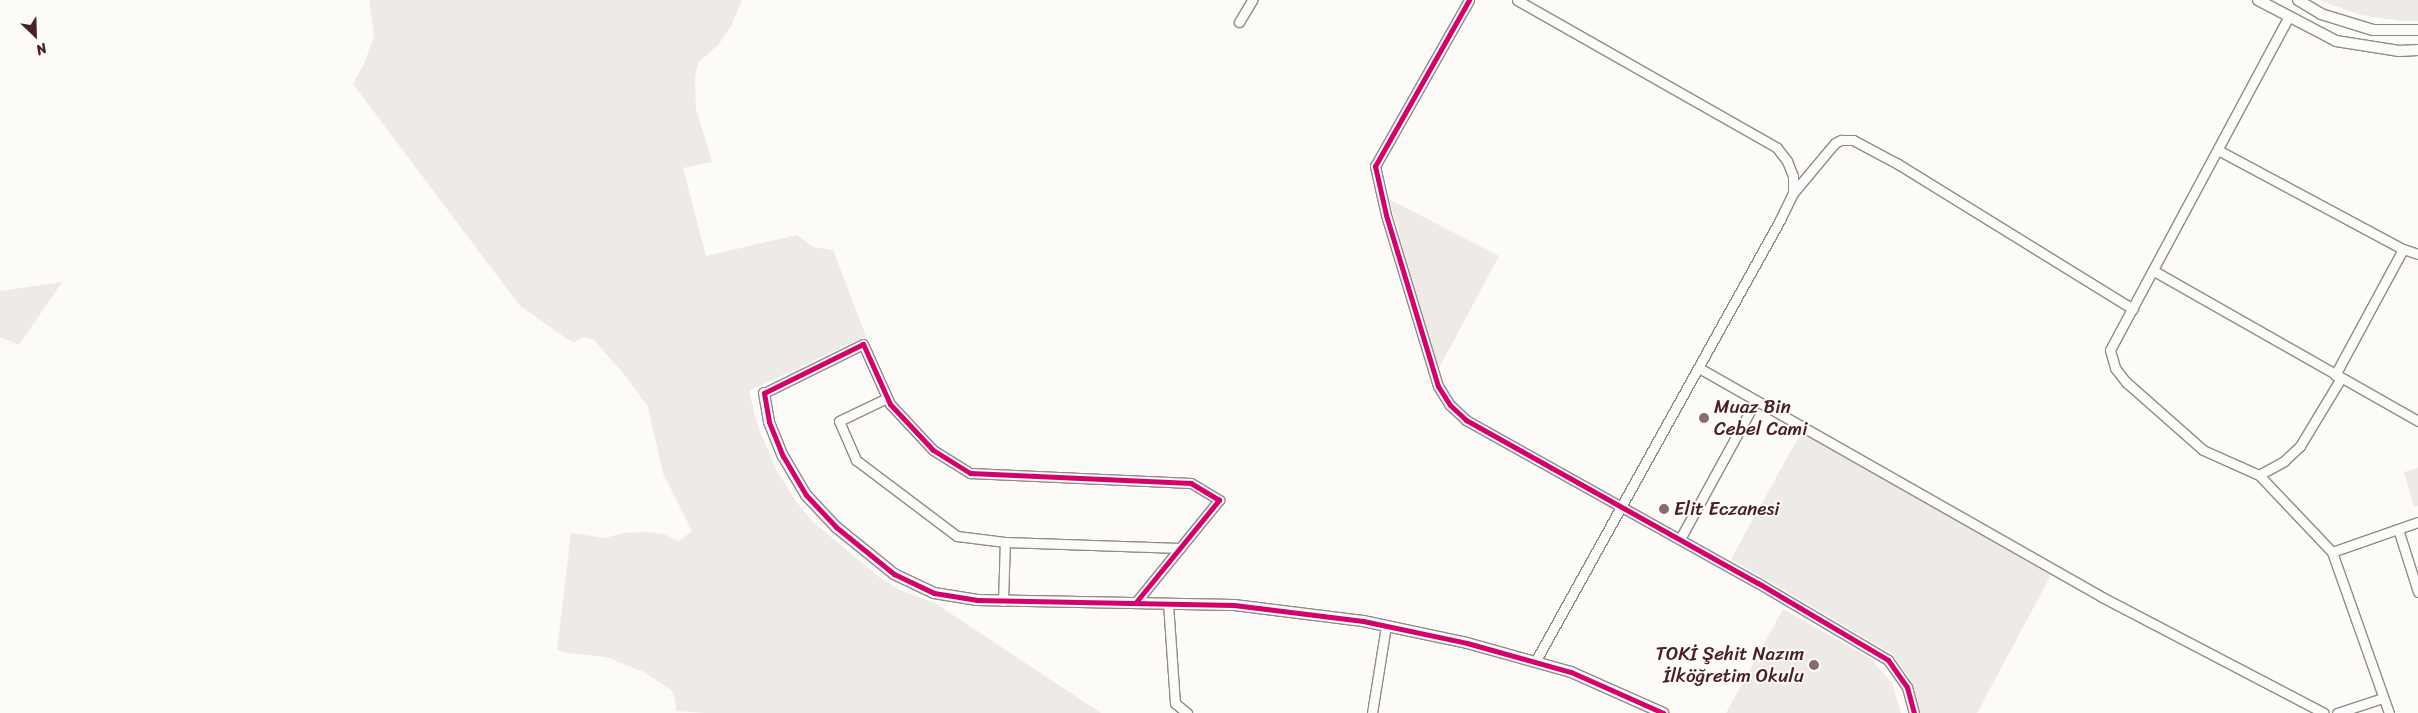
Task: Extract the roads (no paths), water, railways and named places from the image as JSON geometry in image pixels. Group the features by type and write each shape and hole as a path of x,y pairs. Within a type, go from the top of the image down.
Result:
{"street":[{"path":"1239,22 1252,0"},
{"path":"1469,0 1375,166 1400,262 1438,386 1450,405 1466,420 1680,539 1888,660 1906,687 1914,713"},
{"path":"1517,0 1777,148 1787,161 1793,176 1793,193"},
{"path":"2258,0 2336,41 2399,51 2418,50"},
{"path":"2298,0 2321,14 2373,30 2418,30"},
{"path":"2289,16 2110,350 2115,368 2126,382 2203,450 2259,475 2332,552 2389,713"},
{"path":"1535,662 1699,368 1793,193 1835,143 1841,140 1853,140 1898,164 2133,309"},
{"path":"2218,150 2403,249 2418,254"},
{"path":"2259,475 2284,462 2300,446 2403,249"},
{"path":"2154,271 2267,333 2418,421"},
{"path":"1136,602 1219,500 1190,483 970,474 933,450 890,404 863,344 764,393 769,422 783,456 806,495 836,527 894,574 934,594 977,600 1003,601 1234,605 1386,626 1467,643 1571,672 1657,711"},
{"path":"1699,368 2102,596 2324,713"},
{"path":"888,398 838,421 856,460 957,536 1005,542 1180,548"},
{"path":"1680,539 1756,400"},
{"path":"2332,552 2418,522"},
{"path":"2398,529 2418,592"},
{"path":"1003,601 1005,542"},
{"path":"1168,603 1175,703 1187,713"},
{"path":"1372,713 1386,626"},
{"path":"2337,713 2383,698"}],"place":[{"name":"Muaz Bin Cebel Cami","path":"1704,418"},
{"name":"Elit Eczanesi","path":"1664,509"},
{"name":"TOKİ Şehit Nazım İlköğretim Okulu","path":"1814,665"}]}
